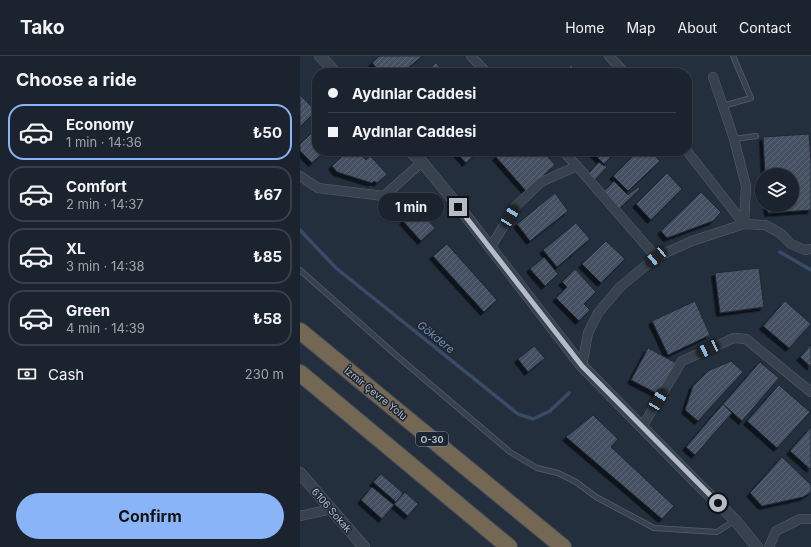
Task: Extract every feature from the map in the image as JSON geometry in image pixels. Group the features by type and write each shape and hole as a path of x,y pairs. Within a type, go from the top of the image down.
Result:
{"highway":[{"name":"İzmir Çevre Yolu","path":"300,331 563,547"},
{"path":"300,373 509,547"}],"street":[{"path":"320,56 331,68"},
{"path":"471,56 482,68"},
{"path":"609,56 620,68"},
{"path":"713,77 734,139 746,186 744,224"},
{"path":"415,156 422,162 582,366 735,520 757,547"},
{"path":"568,156 656,257"},
{"path":"691,156 744,224"},
{"path":"300,176 318,188 384,196 422,162"},
{"path":"490,248 516,206 541,182 577,166"},
{"path":"582,366 588,332 598,312 620,287 656,257 692,241 744,224 765,225 780,233 792,244 805,250 811,248"},
{"path":"642,427 682,361 734,338 746,339 811,392"},
{"name":"6106 Sokak","path":"300,473 364,547"},
{"path":"300,516 331,509"},
{"path":"768,547 776,531 800,519 811,519"}],"lane":[{"path":"723,106 751,98 732,56"},
{"path":"734,139 756,136"},
{"path":"300,270 397,356 498,442 510,452 537,468 558,473 576,482 596,497 654,528 717,532 735,520"}],"building":[{"path":"379,56 422,56 408,68 376,68 372,63"},
{"path":"436,63 440,68 430,68"},
{"path":"300,95 312,107 312,115 300,127"},
{"path":"312,133 312,156 320,156 312,163 300,151 300,144"},
{"path":"809,134 811,162 811,210 799,211 799,168 765,168 763,137"},
{"path":"343,156 362,156 366,160 370,156 387,174 377,183 374,181 372,183 337,172 332,166"},
{"path":"460,156 474,156 466,163"},
{"path":"547,156 555,165 526,191 496,157"},
{"path":"570,156 578,156 574,160"},
{"path":"596,156 612,156 604,164"},
{"path":"633,156 655,156 660,161 628,191 613,176"},
{"path":"599,162 607,167 594,181 587,175"},
{"path":"667,173 682,189 651,220 636,204"},
{"path":"614,181 628,195 638,187 640,189 618,210 602,193"},
{"path":"701,192 721,212 713,221 667,238 661,231"},
{"path":"555,193 568,211 530,241 517,224"},
{"path":"417,208 435,228 421,241 403,221"},
{"path":"576,223 590,239 557,267 543,250"},
{"path":"606,241 625,259 601,283 582,264"},
{"path":"447,244 497,300 484,312 433,256"},
{"path":"544,257 558,274 545,286 530,269"},
{"path":"759,268 764,307 720,313 715,273"},
{"path":"575,269 596,292 584,304 590,310 579,321 556,298 567,287 562,282"},
{"path":"695,301 710,335 668,355 652,321"},
{"path":"785,301 811,324 789,348 763,326"},
{"path":"811,345 811,367 800,357"},
{"path":"534,346 545,358 528,372 518,359"},
{"path":"648,348 676,363 660,395 631,380"},
{"path":"731,361 743,372 698,421 685,410 693,386 708,371"},
{"path":"760,362 779,378 742,421 723,404"},
{"path":"779,385 810,412 777,448 747,421"},
{"path":"723,404 732,413 695,455 686,447"},
{"path":"593,415 618,439 611,447 674,506 662,519 566,437"},
{"path":"811,427 811,468 810,469 790,451"},
{"path":"782,457 811,485 811,492 803,497 762,506 750,493"},
{"path":"381,474 403,493 396,502 373,482"},
{"path":"372,487 394,505 382,519 361,500"},
{"path":"405,492 418,504 408,516 394,504"}],"waterway":[{"name":"Gökdere","path":"300,230 336,268 518,414 533,419 550,411 569,393"},
{"name":"Gökdere","path":"780,252 811,270"}],"route":[{"path":"458,207 582,366 718,503"}]}
